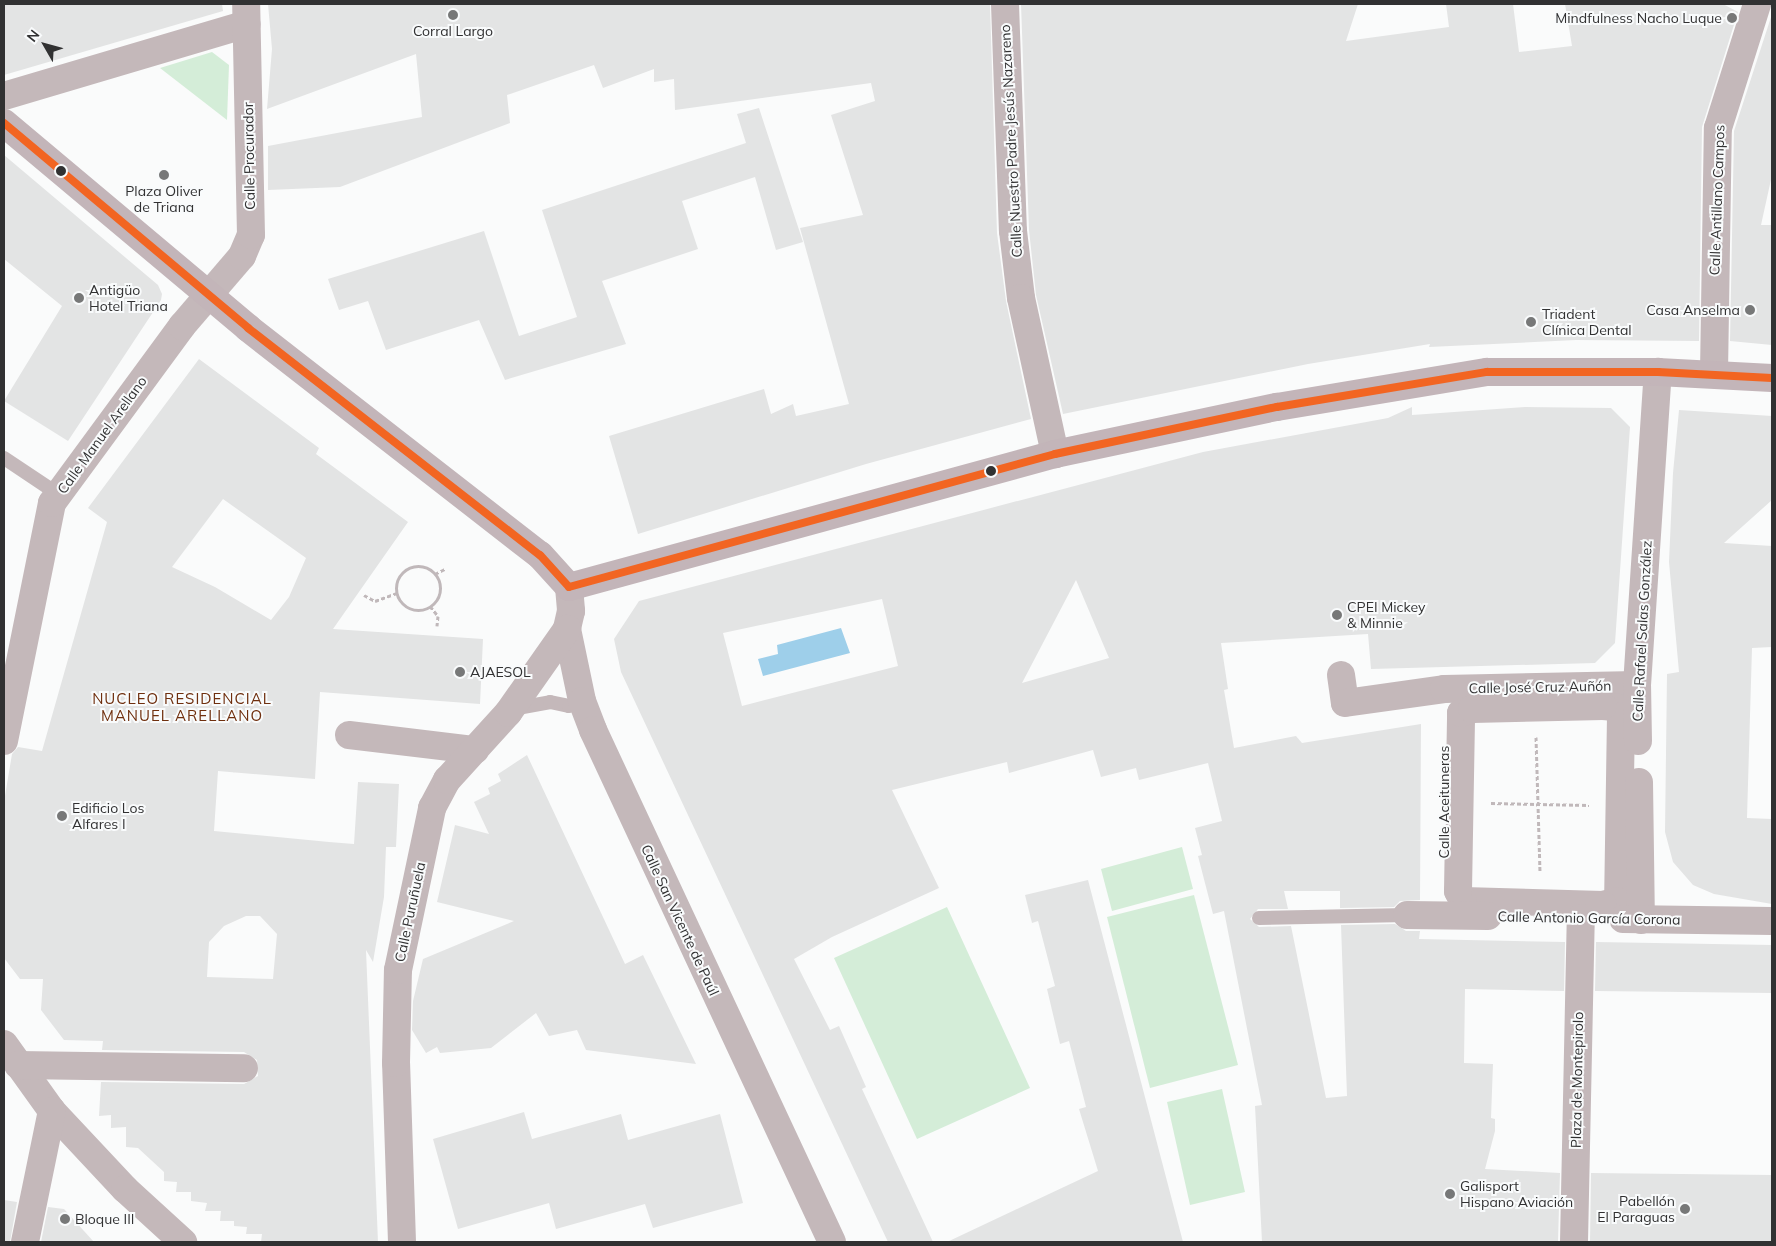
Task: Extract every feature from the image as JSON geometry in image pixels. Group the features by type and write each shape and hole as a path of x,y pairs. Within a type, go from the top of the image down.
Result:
{"main road":[{"path":"4,124 210,295 540,554 569,587 1055,454 1277,407 1487,372 1714,373 1772,378"}],"street":[{"name":"Calle Nuestro Padre Jesús Nazareno","path":"1005,4 1013,232 1021,298 1055,454"},
{"name":"Calle Antillano Campos","path":"1714,373 1718,128 1757,4"},
{"path":"4,96 246,14"},
{"name":"Calle Procurador","path":"210,295 242,256 251,235 246,14"},
{"name":"Calle Manuel Arellano","path":"4,741 52,503 182,326 210,295"},
{"name":"Calle Rafael Salas González","path":"1641,920 1637,685 1658,372"},
{"name":"Calle San Vicente de Paúl","path":"569,587 570,611 567,629 582,701 742,1054 832,1242"},
{"name":"Calle Puruñuela","path":"402,1242 396,1063 398,970 432,808 447,780 511,710 567,629"},
{"name":"Calle José Cruz Auñón","path":"1341,675 1345,703 1444,689 1637,685"},
{"name":"Calle Aceituneras","path":"1444,689 1444,916"},
{"path":"1603,706 1618,710 1621,716 1619,890 1616,904 1469,902 1461,899 1458,892 1461,713 1472,709 1536,708 1603,706"},
{"path":"349,735 475,750"},
{"name":"Calle Antonio García Corona","path":"1406,915 1772,921"},
{"name":"Plaza de Montepirolo","path":"1574,1242 1581,918"},
{"path":"11,1054 244,1068"},
{"path":"11,1054 52,1111 125,1189 183,1242"},
{"path":"26,1242 52,1111"}],"lane":[{"path":"4,458 58,494"},
{"path":"511,710 550,702 569,706 582,701"},
{"path":"1259,918 1406,915"}],"path":[{"path":"421,566 436,574 440,592 430,606 412,608 400,600 397,593 398,579 407,569 421,566"},
{"path":"436,574 445,568"},
{"path":"364,595 374,601 397,593"},
{"path":"430,606 438,616 437,626"},
{"path":"1536,708 1541,904"},
{"path":"1459,802 1620,805"}],"green space":[{"path":"212,52 229,65 227,120 160,68"},
{"path":"1182,847 1193,889 1112,911 1101,869"},
{"path":"1194,895 1238,1065 1150,1088 1107,917"},
{"path":"947,907 1030,1088 917,1139 834,958"},
{"path":"1222,1089 1245,1192 1190,1205 1167,1102"}],"water":[{"path":"841,628 850,653 763,676 758,659 778,654 777,645"}],"building":[{"path":"4,4 222,4 223,11 4,75"},
{"path":"268,4 990,4 997,233 1006,301 1031,419 866,464 638,534 609,436 764,389 771,414 793,404 796,416 849,404 800,228 863,215 831,115 875,101 871,83 675,110 674,79 654,82 654,69 603,88 594,65 507,95 510,123 340,187 268,190 268,146 422,117 416,54 267,109 272,49"},
{"path":"1021,4 1358,4 1346,41 1449,27 1446,4 1513,4 1519,52 1572,46 1565,4 1723,4 1738,12 1702,127 1699,341 1576,340 1429,347 1430,344 1308,364 1063,414 1036,295 1029,230"},
{"path":"1772,14 1772,175 1761,225 1772,225 1772,345 1730,341 1734,131"},
{"path":"759,108 803,242 776,250 755,177 682,201 698,249 602,281 626,344 505,380 479,320 386,350 368,301 339,310 328,279 484,231 519,336 577,317 542,210 746,143 737,114"},
{"name":"Antigüo Hotel Triana","path":"4,155 158,285 162,294 161,300 68,441 4,401 62,306 4,259"},
{"path":"199,359 319,448 316,454 408,522 333,629 483,639 480,704 320,692 315,779 218,771 214,831 354,844 358,782 399,784 396,847 386,847 384,897 373,962 366,950 378,1242 261,1242 262,1234 246,1234 247,1227 234,1226 234,1221 220,1221 221,1211 205,1211 207,1203 191,1201 191,1192 176,1192 177,1182 164,1181 164,1172 138,1148 126,1147 126,1127 111,1128 111,1115 99,1116 101,1082 244,1084 258,1076 257,1060 244,1052 102,1050 103,1041 64,1040 41,1010 43,979 20,979 4,958 4,802 12,754 18,747 42,751 107,522 88,508","holes":["223,499 306,558 289,597 271,620 215,587 172,567","246,916 260,916 277,934 273,979 207,977 209,942 224,926"]},
{"path":"1412,407 1412,415 1525,407 1611,408 1630,427 1615,643 1595,663 1371,669 1368,634 1221,643 1228,689 1224,690 1234,748 1296,736 1302,743 1421,724 1420,900 1400,901 1394,907 1340,908 1340,891 1284,891 1288,909 1258,909 1250,919 1259,927 1291,926 1326,1098 1347,1096 1341,925 1395,924 1406,931 1420,931 1419,939 1565,942 1564,991 1465,989 1464,1063 1493,1064 1491,1118 1495,1119 1495,1131 1485,1169 1560,1173 1558,1242 1262,1242 1255,1106 1262,1105 1224,911 1213,914 1198,856 1202,855 1195,828 1222,821 1208,763 1139,780 1136,768 1101,777 1093,750 1009,773 1007,762 892,790 939,888 832,937 794,959 830,1030 839,1026 866,1087 862,1089 933,1242 888,1242 621,672 614,639 639,601 1203,452 1388,418","holes":["1076,580 1109,658 1022,683","882,599 898,666 742,706 723,633"]},
{"path":"1679,410 1772,416 1772,500 1724,543 1772,546 1772,647 1752,648 1747,818 1772,819 1772,904 1714,894 1693,885 1673,862 1665,832 1667,674 1679,672 1669,562 1673,473"},
{"path":"527,755 625,964 643,955 696,1064 586,1050 577,1030 549,1036 536,1013 491,1048 440,1053 437,1047 426,1053 412,1030 413,1001 423,959 514,921 437,902 455,825 489,834 474,802 490,794 488,788 501,781 498,774"},
{"path":"1088,880 1183,1242 947,1242 1098,1171 1079,1109 1086,1107 1069,1041 1060,1044 1047,989 1055,986 1038,921 1032,923 1025,895"},
{"path":"1596,942 1772,945 1772,993 1595,991"},
{"path":"524,1112 532,1139 621,1114 628,1140 720,1114 743,1203 653,1228 645,1204 556,1229 549,1203 458,1229 433,1139"},
{"name":"Pabellón El Paraguas","path":"1591,1173 1772,1175 1772,1242 1590,1242"},
{"path":"4,1200 17,1202 10,1242 4,1242"},
{"name":"Bloque III","path":"48,1207 64,1209 94,1242 41,1242"}],"transit line":[{"path":"4,123 248,328 540,555 569,587 1055,454 1277,407 1487,372 1658,372 1772,378"}],"place":[{"name":"Corral Largo","path":"453,15"},
{"name":"Mindfulness Nacho Luque","path":"1732,18"},
{"name":"Plaza Oliver de Triana","path":"164,175"},
{"name":"Antigüo Hotel Triana","path":"79,298"},
{"name":"Casa Anselma","path":"1750,310"},
{"name":"Triadent Clínica Dental","path":"1531,322"},
{"name":"CPEI Mickey & Minnie","path":"1337,615"},
{"name":"AJAESOL","path":"460,672"},
{"name":"Edificio Los Alfares I","path":"62,816"},
{"name":"Galisport Hispano Aviación","path":"1450,1194"},
{"name":"Pabellón El Paraguas","path":"1685,1209"},
{"name":"Bloque III","path":"65,1219"}],"district":[{"name":"NUCLEO RESIDENCIAL MANUEL ARELLANO","path":"182,706"}]}
